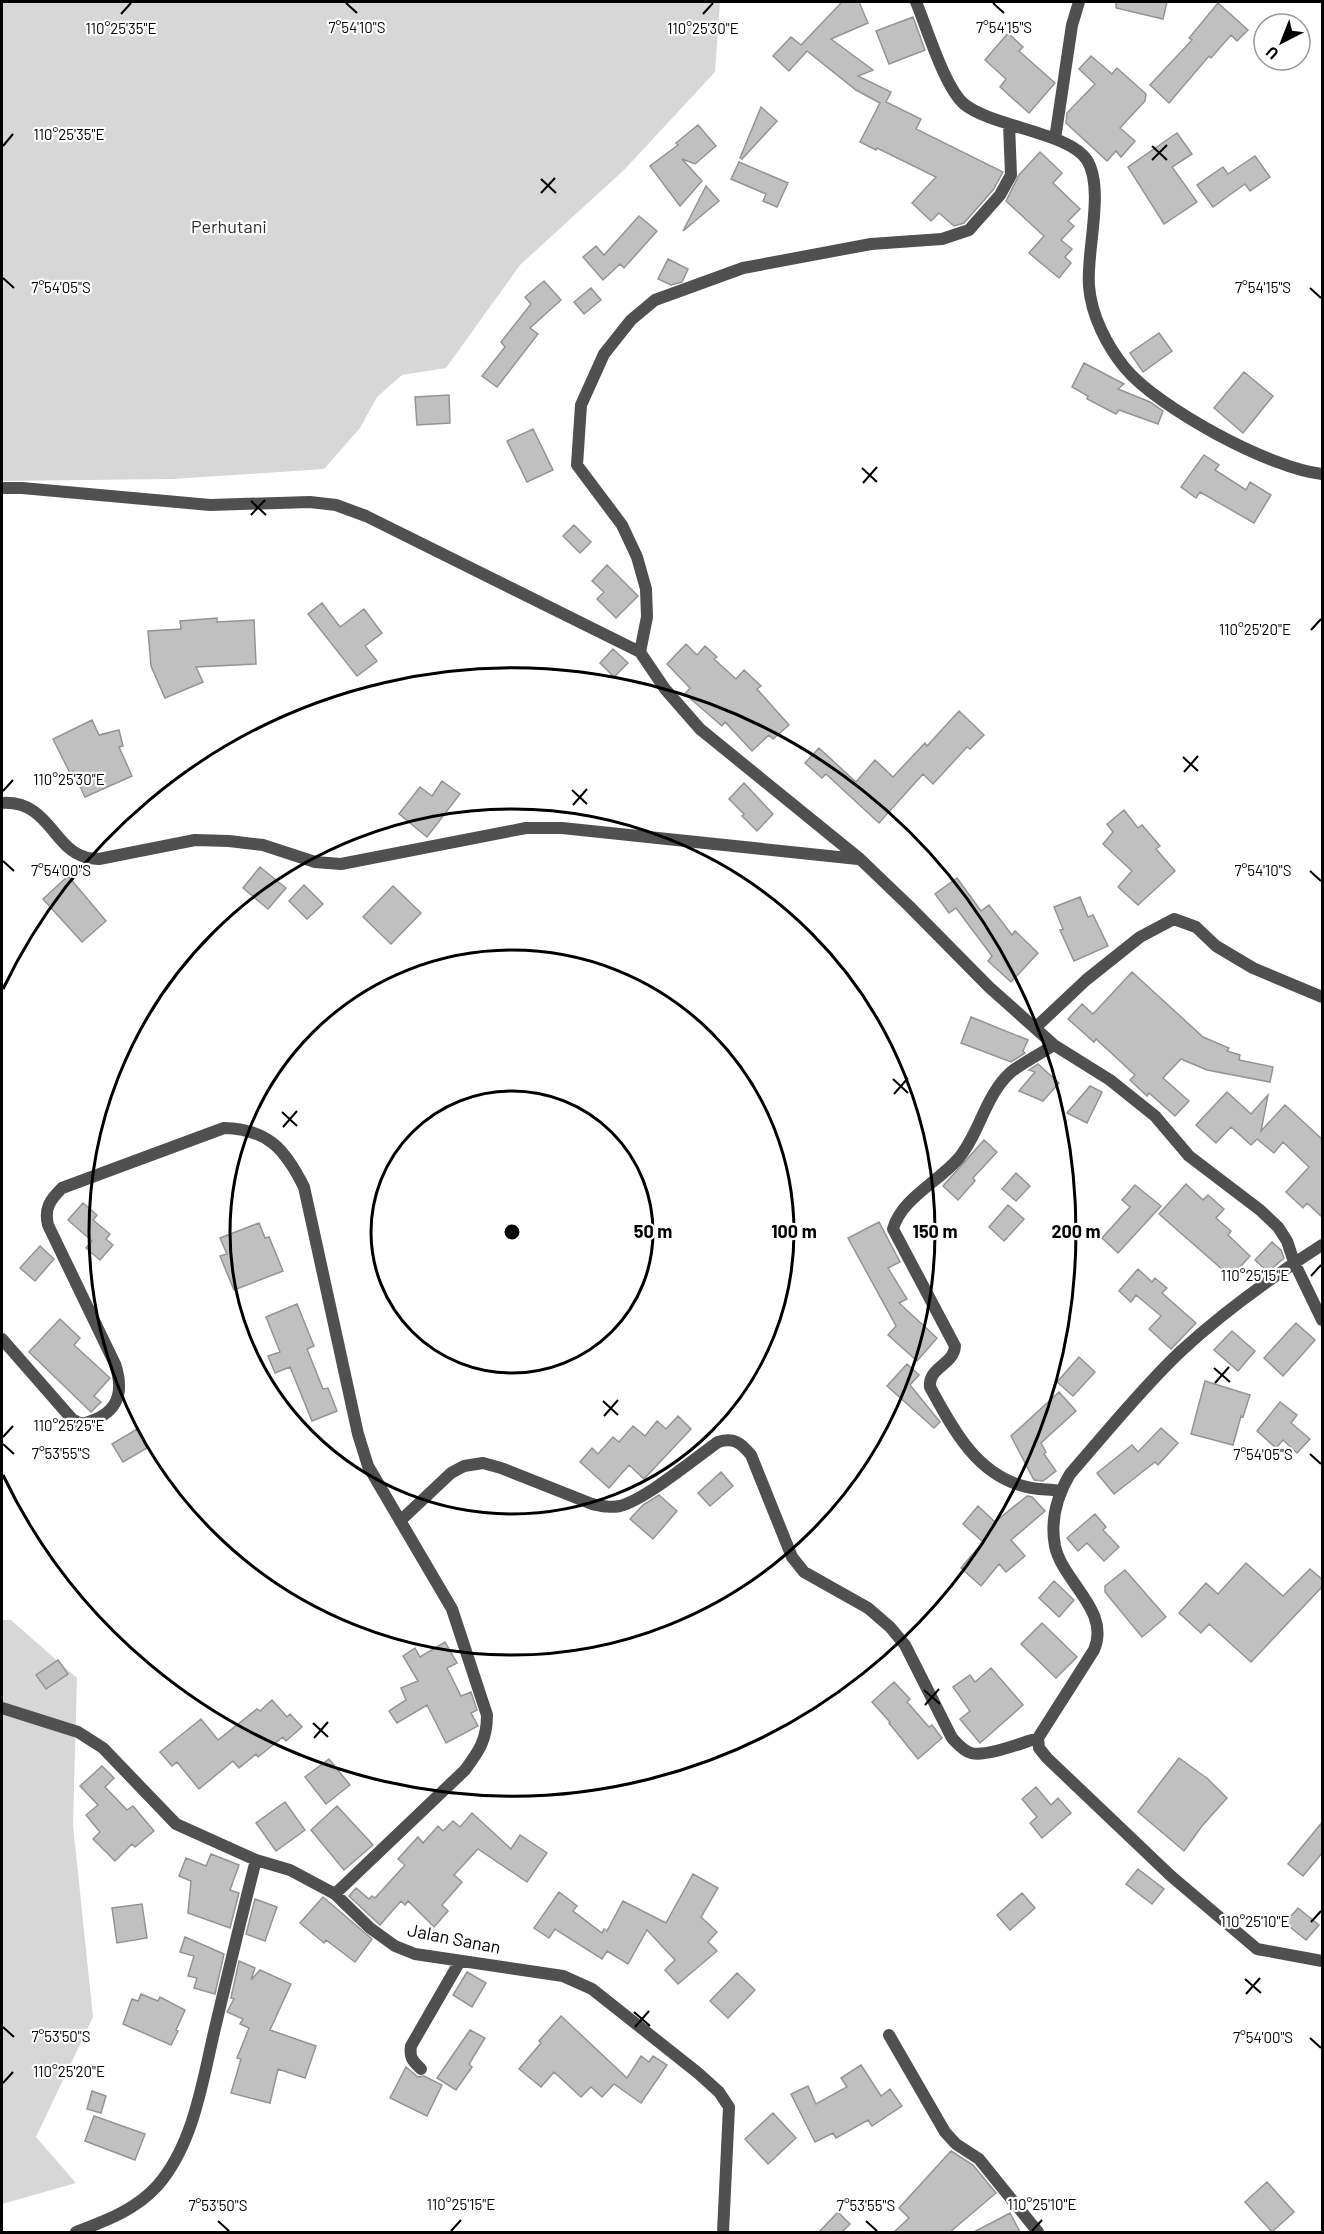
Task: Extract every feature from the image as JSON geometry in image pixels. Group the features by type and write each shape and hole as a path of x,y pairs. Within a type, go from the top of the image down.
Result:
{"street":[{"path":"916,2 951,90 964,104 981,114 1055,139 1074,149 1086,159 1094,179 1089,286 1099,326 1125,368 1150,393 1225,438 1275,461 1307,472 1323,474"},
{"path":"1055,139 1072,25 1079,2"},
{"path":"640,652 647,617 646,589 637,557 622,525 577,465 581,405 604,354 631,320 655,300 743,267 871,244 942,239 969,230 1000,195 1011,175 1009,124"},
{"path":"2,488 210,505 310,502 336,505 366,516 640,652 665,689 700,729 860,859 989,987 1054,1045 1110,1080 1155,1116 1189,1156 1266,1216 1282,1234 1323,1320"},
{"path":"2,803 21,804 37,813 71,849 84,857 99,859 195,840 263,845 315,862 341,864 526,828 562,828 860,859"},
{"path":"1035,1028 1086,980 1140,937 1174,918 1196,927 1216,946 1253,968 1323,997"},
{"path":"1054,1045 1011,1072 998,1087 964,1150 943,1174 905,1207 896,1218 893,1229 955,1346 951,1357 929,1379 930,1387 954,1430 974,1457 999,1476 1023,1486 1060,1491"},
{"path":"2,1339 72,1419 81,1424 94,1421 104,1415 115,1405 120,1391 120,1379 115,1364 48,1225 45,1213 51,1199 62,1188 224,1128 246,1128 268,1139 291,1162 304,1187 358,1434 368,1466 452,1609 487,1715 487,1733 479,1751 465,1770 336,1894"},
{"path":"400,1521 451,1473 464,1466 483,1463 501,1467 592,1504 604,1507 619,1506 636,1500 718,1442 728,1438 741,1443 751,1455 792,1557 804,1572 868,1608 890,1627 905,1645 952,1738 961,1747 971,1753 988,1752 1038,1738 1094,1650 1099,1638 1099,1626 1094,1614 1062,1564 1055,1547 1053,1527 1060,1491 1070,1474 1178,1354 1199,1335 1294,1262 1323,1245"},
{"name":"Jalan Sanan","path":"2,1708 78,1732 103,1748 176,1824 256,1860 290,1870 336,1894 370,1928 396,1946 415,1954 563,1976 592,1989 719,2092 729,2107 723,2232"},
{"path":"1038,1738 1040,1748 1047,1758 1171,1876 1257,1949 1323,1961"},
{"path":"76,2232 105,2221 138,2204 157,2186 175,2161 189,2126 201,2084 256,1860"},
{"path":"421,2069 411,2060 411,2046 460,1961"},
{"path":"889,2035 945,2132 956,2144 979,2159 1038,2232"}],"green space":[{"name":"Perhutani","path":"2,2 720,2 715,72 624,170 520,265 446,368 402,375 377,397 360,428 324,469 173,479 2,481"},
{"path":"2,1620 11,1620 77,1678 73,1825 93,2017 36,2137 76,2183 2,2204"}],"building":[{"path":"842,2 859,2 868,23 831,39 873,70 858,76 891,92 886,102 921,119 916,129 1003,172 993,190 964,223 954,226 939,213 931,221 912,203 936,177 860,142 880,103 856,90 807,51 789,71 773,56 791,37 801,45"},
{"path":"1116,2 1167,2 1163,19 1116,8"},
{"path":"1218,3 1248,30 1237,41 1231,35 1211,58 1209,56 1169,103 1150,85 1192,40 1189,38"},
{"path":"913,17 925,50 889,64 876,31"},
{"path":"1008,33 1023,47 1019,51 1055,83 1029,113 1000,87 1006,79 985,60"},
{"path":"1091,56 1112,74 1117,68 1146,94 1145,101 1120,128 1135,141 1121,157 1116,151 1107,161 1066,123 1067,113 1095,84 1079,69"},
{"path":"761,107 777,121 742,159 740,158"},
{"path":"698,125 716,146 695,164 682,159 702,181 680,206 650,166 678,145 676,143"},
{"path":"1177,133 1192,154 1172,167 1197,202 1164,224 1128,167"},
{"path":"1040,152 1062,173 1053,183 1080,209 1068,221 1074,226 1061,240 1072,249 1065,257 1071,263 1059,278 1029,253 1044,236 1006,201 1019,175"},
{"path":"1255,156 1270,177 1250,191 1245,184 1213,207 1197,185 1223,167 1228,174"},
{"path":"739,162 788,183 777,207 763,201 766,194 731,179"},
{"path":"706,186 719,201 683,231"},
{"path":"639,216 657,231 624,268 620,264 603,280 583,257 596,246 604,255"},
{"path":"668,259 688,269 682,282 671,285 658,279"},
{"path":"544,281 561,300 530,328 538,334 497,387 482,376 505,347 501,342 531,304 525,297"},
{"path":"591,288 601,300 584,314 574,302"},
{"path":"1159,333 1172,351 1143,372 1130,353"},
{"path":"1084,363 1124,384 1118,389 1150,402 1163,411 1158,424 1119,410 1116,414 1087,399 1088,396 1072,387"},
{"path":"1244,372 1273,396 1243,433 1214,408"},
{"path":"449,395 450,423 417,425 415,397"},
{"path":"533,429 553,470 527,482 507,441"},
{"path":"1204,455 1219,465 1215,470 1246,490 1250,482 1271,495 1254,523 1200,492 1196,498 1181,487"},
{"path":"574,525 591,542 580,553 563,536"},
{"path":"607,565 638,596 616,618 597,599 604,592 592,581"},
{"path":"322,603 340,627 364,609 382,633 365,646 377,661 357,676 308,614"},
{"path":"217,618 217,622 254,620 256,664 196,667 203,682 165,698 151,666 148,631 181,629 180,621"},
{"path":"686,644 697,655 705,646 717,657 714,659 736,679 744,670 761,686 757,689 789,725 773,739 769,735 752,751 725,722 722,726 685,694 690,688 667,664"},
{"path":"613,649 628,663 614,677 600,663"},
{"path":"959,711 984,735 970,749 967,747 933,784 923,774 879,823 826,774 822,778 805,763 819,748 856,782 875,760 893,777 925,743 927,746"},
{"path":"92,720 99,735 119,730 123,746 119,747 132,776 85,797 73,771 70,773 53,739"},
{"path":"442,781 460,794 427,837 399,814 420,787 432,796"},
{"path":"744,783 773,814 757,831 729,799"},
{"path":"1124,810 1138,828 1142,825 1160,846 1156,849 1175,871 1138,905 1118,887 1132,871 1103,844 1113,832 1107,824"},
{"path":"260,867 286,888 268,909 243,888"},
{"path":"68,876 106,921 82,942 43,899"},
{"path":"957,878 981,911 989,905 1012,935 1015,931 1038,953 1011,982 988,961 992,956 956,908 949,913 935,894"},
{"path":"304,885 323,904 307,919 289,901"},
{"path":"393,886 421,913 391,944 363,917"},
{"path":"1080,897 1088,917 1093,915 1108,946 1074,961 1060,930 1063,929 1054,907"},
{"path":"1132,972 1203,1037 1229,1048 1227,1051 1240,1055 1239,1060 1273,1067 1270,1082 1207,1070 1181,1059 1163,1078 1189,1101 1175,1116 1149,1093 1147,1096 1130,1080 1135,1075 1096,1039 1094,1042 1068,1019 1082,1004 1093,1014"},
{"path":"971,1017 1028,1040 1023,1051 1025,1053 1011,1062 961,1043"},
{"path":"1038,1064 1059,1083 1043,1101 1019,1091 1035,1072 1029,1070"},
{"path":"1090,1086 1102,1092 1087,1123 1067,1113"},
{"path":"1227,1092 1251,1114 1268,1095 1261,1131 1285,1105 1323,1140 1323,1218 1307,1203 1303,1208 1286,1192 1309,1167 1283,1142 1274,1153 1257,1139 1251,1145 1231,1127 1216,1143 1196,1125"},
{"path":"984,1140 997,1152 973,1178 975,1181 958,1200 943,1186"},
{"path":"1016,1173 1030,1186 1016,1201 1002,1189"},
{"path":"1186,1184 1203,1200 1208,1195 1224,1209 1216,1218 1231,1231 1228,1235 1250,1256 1231,1277 1159,1214"},
{"path":"1135,1185 1161,1206 1118,1253 1102,1238 1130,1207 1122,1200"},
{"path":"83,1203 97,1215 93,1220 110,1234 106,1239 113,1245 100,1260 86,1248 92,1241 68,1220"},
{"path":"1008,1205 1024,1219 1004,1241 989,1227"},
{"path":"879,1222 900,1262 888,1268 907,1299 899,1303 937,1338 917,1361 888,1335 896,1326 848,1238"},
{"path":"259,1223 265,1238 269,1237 283,1271 234,1290 220,1256 227,1254 220,1238"},
{"path":"1272,1242 1281,1250 1284,1258 1268,1272 1255,1260"},
{"path":"40,1246 54,1259 35,1281 20,1268"},
{"path":"1138,1269 1152,1282 1155,1278 1167,1288 1162,1293 1196,1323 1171,1349 1149,1329 1161,1316 1136,1295 1131,1302 1119,1291"},
{"path":"297,1304 314,1346 307,1349 323,1389 328,1388 337,1411 312,1421 290,1367 275,1373 268,1356 280,1352 266,1317"},
{"path":"60,1319 80,1338 74,1345 110,1378 94,1396 101,1402 91,1412 29,1352"},
{"path":"1296,1323 1315,1340 1283,1376 1264,1358"},
{"path":"1232,1331 1255,1351 1238,1371 1214,1350"},
{"path":"1079,1357 1095,1372 1073,1396 1057,1382"},
{"path":"907,1364 919,1375 910,1385 940,1422 934,1428 887,1386"},
{"path":"1205,1381 1250,1395 1233,1445 1191,1434"},
{"path":"1059,1392 1076,1411 1041,1443 1046,1452 1044,1454 1056,1471 1043,1481 1034,1480 1011,1436"},
{"path":"1280,1402 1297,1415 1291,1423 1310,1439 1297,1453 1283,1440 1276,1448 1257,1431"},
{"path":"678,1416 691,1429 644,1479 629,1465 609,1488 580,1462 592,1448 598,1454 613,1437 619,1442 633,1426 645,1436 657,1421 666,1429"},
{"path":"1161,1428 1178,1443 1158,1465 1155,1462 1114,1494 1097,1473 1132,1445 1138,1452"},
{"path":"137,1429 147,1448 123,1462 112,1444"},
{"path":"721,1472 733,1486 710,1506 698,1493"},
{"path":"659,1495 677,1511 653,1539 630,1519 643,1505"},
{"path":"1027,1496 1032,1497 1045,1511 1011,1540 1025,1556 1006,1572 999,1564 981,1586 961,1568 983,1542 963,1524 978,1506 995,1522"},
{"path":"1095,1514 1106,1527 1103,1530 1119,1547 1104,1561 1087,1543 1078,1551 1067,1538"},
{"path":"1246,1563 1283,1596 1310,1569 1323,1580 1323,1586 1251,1662 1209,1624 1201,1633 1179,1613 1206,1583 1218,1594"},
{"path":"1125,1570 1166,1617 1142,1637 1105,1592 1105,1586"},
{"path":"1054,1581 1074,1600 1059,1617 1039,1598"},
{"path":"1042,1623 1077,1657 1056,1678 1021,1644"},
{"path":"445,1642 457,1663 447,1668 461,1696 471,1692 477,1710 471,1713 478,1726 446,1743 427,1705 397,1723 389,1711 406,1700 401,1688 418,1681 403,1656 415,1648 420,1657"},
{"path":"58,1660 68,1674 46,1689 36,1675"},
{"path":"991,1668 1023,1705 980,1743 960,1719 970,1711 953,1687 970,1675 975,1682"},
{"path":"894,1682 910,1699 907,1702 929,1727 932,1725 942,1738 918,1759 872,1702"},
{"path":"272,1700 287,1717 290,1714 302,1727 286,1741 283,1737 258,1757 256,1754 239,1768 233,1761 199,1789 177,1762 172,1766 160,1752 201,1719 218,1740"},
{"path":"1179,1758 1208,1779 1227,1798 1184,1851 1138,1812"},
{"path":"329,1759 350,1785 326,1804 305,1777"},
{"path":"102,1766 114,1778 105,1787 127,1810 133,1806 154,1831 135,1847 132,1844 115,1861 93,1839 100,1832 86,1815 98,1805 80,1786"},
{"path":"1036,1787 1051,1805 1058,1798 1071,1813 1042,1838 1030,1823 1037,1817 1022,1799"},
{"path":"285,1802 305,1830 276,1851 256,1823"},
{"path":"337,1806 373,1845 344,1870 311,1830"},
{"path":"472,1813 511,1849 520,1835 547,1853 527,1882 478,1849 454,1875 462,1882 442,1905 448,1911 434,1927 408,1901 405,1905 401,1901 380,1925 349,1896 356,1888 369,1899 372,1896 375,1898 405,1865 398,1859 418,1837 423,1843 438,1826 443,1831 453,1821 460,1827"},
{"path":"1323,1821 1323,1852 1303,1876 1288,1864"},
{"path":"211,1854 239,1865 230,1890 239,1893 230,1928 188,1913 191,1881 179,1876 186,1858 206,1866"},
{"path":"1138,1869 1164,1889 1152,1904 1126,1884"},
{"path":"693,1874 718,1888 701,1917 717,1932 708,1942 717,1951 678,1984 665,1970 675,1960 647,1930 628,1964 607,1951 602,1959 555,1929 549,1938 534,1928 559,1892 577,1906 573,1911 602,1933 604,1929 607,1931 623,1901 666,1923"},
{"path":"1022,1893 1035,1908 1010,1930 997,1915"},
{"path":"323,1897 372,1939 355,1962 326,1940 324,1943 300,1923"},
{"path":"255,1899 277,1907 265,1941 246,1934"},
{"path":"142,1904 147,1938 117,1943 112,1908"},
{"path":"1298,1908 1319,1925 1306,1940 1285,1923"},
{"path":"185,1937 224,1954 215,1994 194,1988 197,1978 188,1976 194,1956 180,1952"},
{"path":"239,1961 255,1968 251,1980 260,1970 291,1984 270,2030 316,2046 305,2078 278,2069 270,2103 231,2093 241,2059 237,2058 249,2028 240,2024 243,2019 227,2012 234,1999 231,1998"},
{"path":"467,1972 486,1983 472,2007 453,1995"},
{"path":"737,1973 755,1990 728,2018 710,2001"},
{"path":"141,1994 158,2001 160,1997 185,2010 171,2045 123,2024 132,1999 138,2001"},
{"path":"561,2016 627,2078 641,2056 649,2062 653,2056 667,2065 641,2103 614,2084 602,2097 591,2087 581,2097 554,2072 541,2087 519,2069"},
{"path":"470,2030 485,2038 469,2064 472,2067 456,2090 437,2078"},
{"path":"861,2065 881,2096 890,2089 902,2106 872,2126 868,2120 836,2138 833,2133 815,2142 791,2094 808,2086 816,2104 847,2087 841,2078"},
{"path":"406,2067 418,2077 424,2076 442,2085 427,2116 390,2098"},
{"path":"92,2091 106,2096 101,2113 87,2109"},
{"path":"773,2113 796,2138 768,2164 745,2139"},
{"path":"94,2116 145,2134 135,2160 85,2141"},
{"path":"951,2151 973,2165 996,2193 950,2232 894,2232 909,2218 899,2208"},
{"path":"1267,2182 1294,2212 1272,2232 1245,2202"},
{"path":"838,2212 850,2224 842,2232 819,2232"},
{"path":"1010,2213 1020,2232 974,2232"}]}
